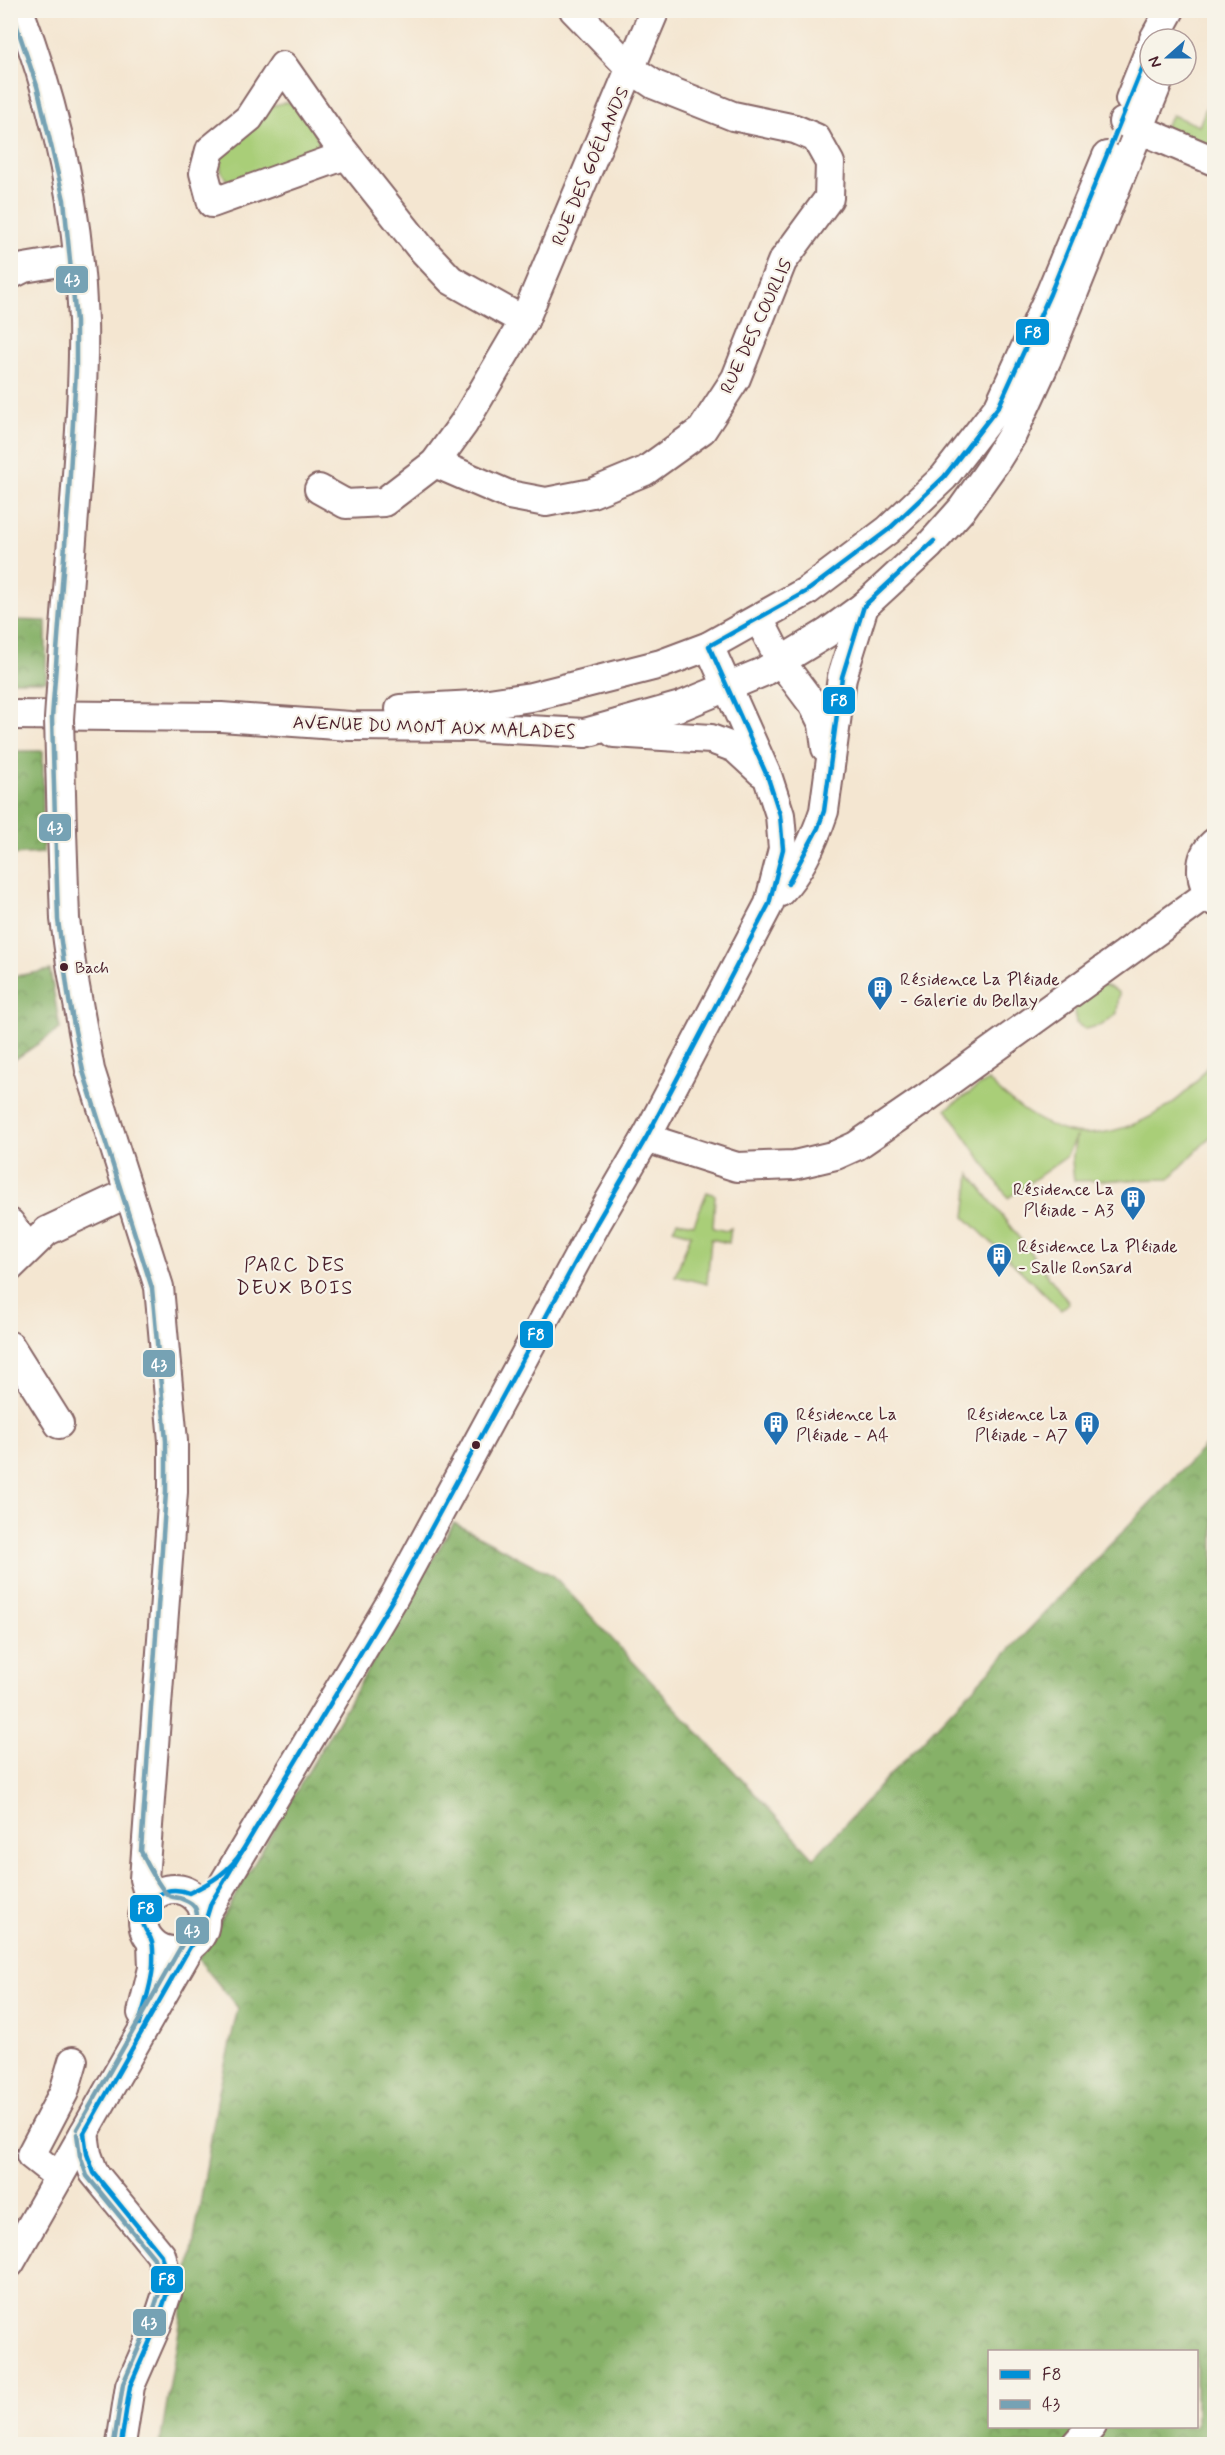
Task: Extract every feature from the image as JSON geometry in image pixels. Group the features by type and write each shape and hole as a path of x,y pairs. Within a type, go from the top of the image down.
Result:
{"street":[{"path":"10,2263 190,1947 203,1933 147,1850 173,1492 173,1441 159,1287 90,1070 76,999 65,920 58,719 83,370 83,321 71,199 44,84 19,10"},
{"name":"RUE DES COURLIS","path":"435,463 509,495 546,502 592,493 645,471 702,430 736,378 782,262 829,198 830,164 816,138 795,129 733,116 655,85 631,69 574,10"},
{"name":"RUE DES GOÉLANDS","path":"319,489 346,504 384,502 435,463 464,423 525,321 655,10"},
{"path":"1161,27 1170,10"},
{"path":"1179,27 1184,10"},
{"path":"346,154 212,203 204,173 210,150 249,118 283,66 346,154 419,246 452,280 525,321"},
{"name":"AVENUE DU MONT AUX MALADES","path":"221,717 350,726 472,727 585,733 681,706 728,688 781,662 827,633 864,606 930,546 962,509 1000,454 1047,359 1136,128 1143,87"},
{"name":"AVENUE DU MONT AUX MALADES","path":"10,715 221,717 474,705 531,697 661,664 709,646 759,619 807,591 888,530 944,477 999,406 1050,294 1155,87"},
{"path":"1136,128 1215,161"},
{"path":"10,275 24,268 78,259"},
{"path":"769,904 789,882 818,828 827,802 842,677 864,606"},
{"path":"759,619 781,662 814,706 823,724 831,761"},
{"path":"190,1947 183,1950 166,1950 152,1942 144,1929 144,1914 179,1899 231,1869 394,1597 645,1138 769,904 783,849 780,815 768,778 709,646"},
{"path":"585,733 711,739 735,748 768,778"},
{"path":"645,1138 737,1167 794,1165 836,1155 856,1146 1211,897 1203,882 1202,869 1204,856 1215,843"},
{"path":"10,1223 19,1258 47,1231 128,1193"},
{"path":"10,1346 59,1424"},
{"path":"134,2044 153,1968 152,1942"},
{"path":"59,2177 31,2155 64,2092 73,2061"},
{"path":"84,2133 87,2154 94,2173 161,2255 169,2287 156,2327 130,2386 121,2445"},
{"path":"1076,2445 1091,2428"}],"green space":[{"path":"1214,88 1214,161 1158,137 1172,115 1199,126"},
{"path":"286,102 299,105 319,141 314,155 236,184 227,181 221,171 220,156 271,106"},
{"path":"11,620 46,621 46,681 11,681"},
{"path":"11,751 43,751 43,853 11,855"},
{"path":"50,970 60,1029 11,1062 11,977"},
{"path":"1101,984 1119,993 1117,1013 1102,1025 1085,1029 1076,1023 1075,1002"},
{"path":"1214,1051 1214,1133 1169,1179 1074,1181 1072,1161 1076,1136 1066,1157 1008,1198 946,1109 988,1080 1015,1104 1057,1129 1086,1134 1105,1132 1144,1120 1179,1098 1204,1071"},
{"path":"970,1174 1069,1303 1061,1310 965,1217"},
{"path":"707,1192 715,1195 713,1228 726,1231 731,1228 729,1243 711,1239 707,1284 675,1276 691,1234 673,1229 677,1221 694,1224"},
{"path":"1214,1436 1214,2444 160,2444 219,2091 238,2008 198,1959 454,1523 554,1576 814,1858 889,1776"}],"transit line":[{"name":"43","path":"12,12 37,86 64,200 76,321 76,370 69,491 52,718 58,920 69,1000 83,1071 152,1288 166,1441 166,1492 141,1851 165,1892 190,1903 195,1907 197,1913 192,1931 77,2129"},
{"name":"F8","path":"84,2133 190,1947 202,1932 211,1903 394,1597 596,1224 646,1138 769,904 783,849 780,815 768,778 709,646 807,591 888,530 944,477 999,406 1050,294 1138,78"},
{"name":"F8","path":"788,884 818,828 824,811 842,677 864,606 934,541"},
{"name":"F8","path":"139,2024 153,1965 152,1942 143,1921 148,1905 152,1899 165,1892 173,1890 189,1893 205,1885 226,1870 243,1850"},
{"name":"F8","path":"84,2133 87,2154 94,2173 161,2255 169,2287 156,2327 130,2386 121,2444"},
{"name":"43","path":"77,2134 80,2156 87,2176 154,2258 161,2287 149,2324 123,2384 114,2443"}],"place":[{"name":"Bach","path":"64,967"},
{"name":"Résidence La Pléiade - Galerie du Bellay","path":"880,1012"},
{"name":"Résidence La Pléiade - A3","path":"1133,1222"},
{"name":"Résidence La Pléiade - Salle Ronsard","path":"999,1279"},
{"name":"Résidence La Pléiade - A4","path":"776,1447"},
{"name":"Résidence La Pléiade - A7","path":"1087,1447"}],"district":[{"name":"PARC DES DEUX BOIS","path":"295,1276"}]}
